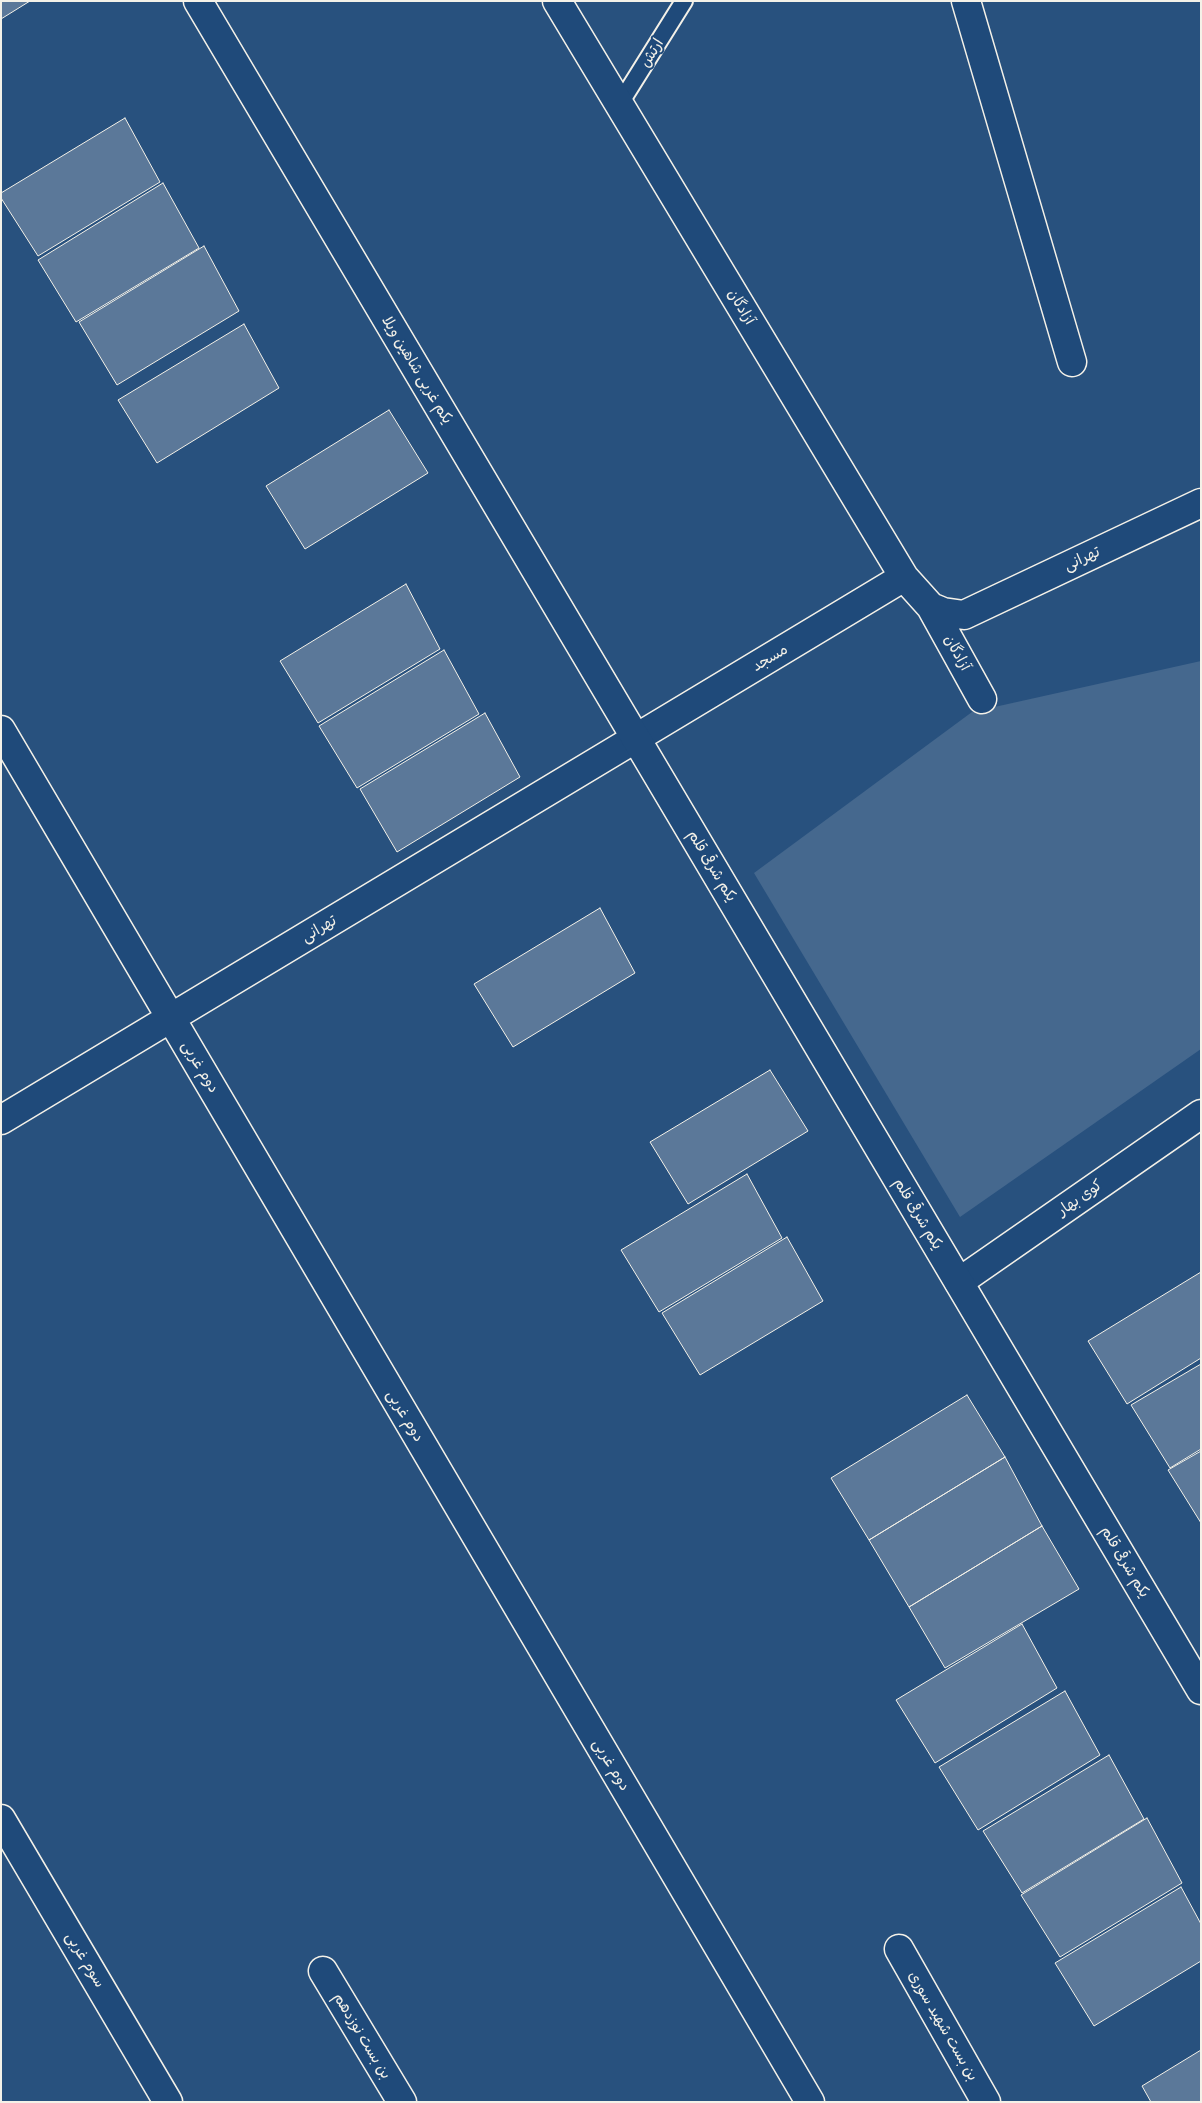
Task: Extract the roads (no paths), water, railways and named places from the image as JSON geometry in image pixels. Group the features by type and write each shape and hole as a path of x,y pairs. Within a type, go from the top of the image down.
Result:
{"street":[{"name":"یکم غربی شاهین ویلا","path":"198,1 636,738"},
{"name":"آزادگان","path":"557,1 904,577 931,607 982,699"},
{"path":"966,1 1072,362"},
{"name":"تهرانی","path":"964,615 1201,503"},
{"name":"مسجد","path":"636,738 904,577"},
{"name":"آزادگان","path":"931,607 943,612 964,615"},
{"name":"دوم غربی","path":"1,730 810,2102"},
{"name":"تهرانی","path":"1,1120 636,738"},
{"name":"یکم شرقی قلم","path":"636,738 1201,1690"},
{"name":"کوی بهار","path":"958,1282 1201,1114"},
{"name":"سوم غربی","path":"1,1819 168,2102"},
{"name":"بن بست شهید سوری","path":"899,1950 986,2102"},
{"name":"بن بست نوزدهم","path":"323,1971 402,2102"}],"lane":[{"name":"ارتش","path":"619,105 684,1"}]}
